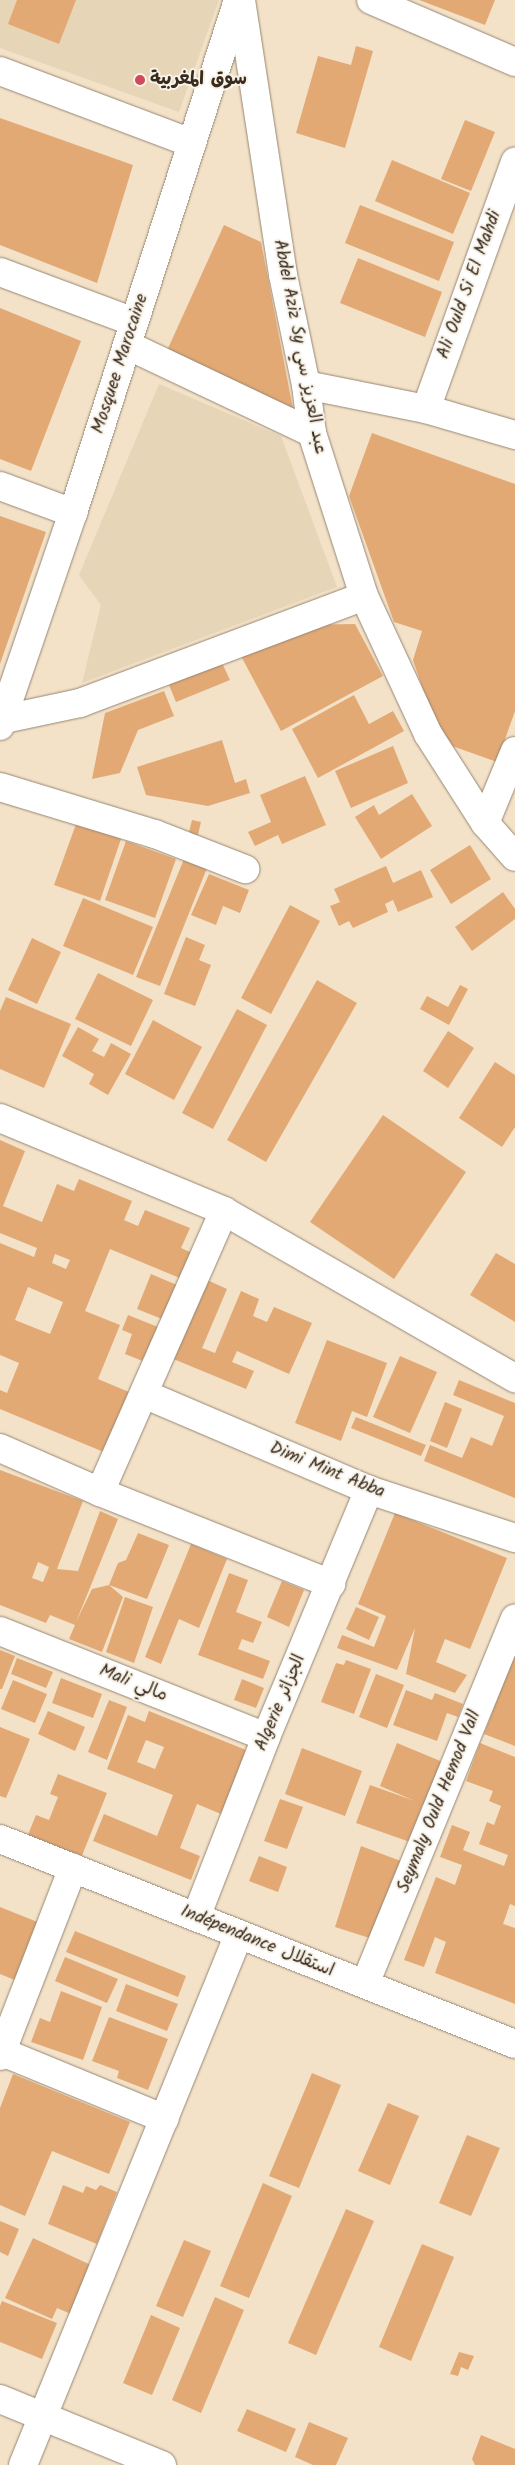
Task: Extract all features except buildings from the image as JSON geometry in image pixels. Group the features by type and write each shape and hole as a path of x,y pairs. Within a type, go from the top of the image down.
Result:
{"street":[{"name":"Mosquee Marocaine","path":"1,722 73,514 239,0"},
{"name":"Abdel Aziz Sy عبد العزيز سي","path":"239,0 283,275 306,385 312,433 364,596 428,734 485,824 515,857"},
{"path":"371,0 515,62"},
{"path":"0,71 192,143"},
{"name":"Ali Ould Si El Mahdi","path":"426,409 515,162"},
{"path":"0,272 131,334 312,433"},
{"path":"306,385 426,409 515,435"},
{"path":"0,486 73,514"},
{"path":"1,722 80,702 364,596"},
{"path":"485,824 515,751"},
{"path":"0,787 155,834 245,868"},
{"path":"0,1118 224,1211 515,1378"},
{"path":"100,1492 224,1211"},
{"name":"Dimi Mint Abba","path":"144,1394 369,1490 515,1538"},
{"path":"0,1448 100,1492 331,1584"},
{"name":"Algerie الجزائر","path":"196,1917 266,1737 369,1490"},
{"name":"Seymaly Ould Hemod Vall","path":"365,1984 515,1619"},
{"name":"Mali مالي","path":"0,1631 266,1737"},
{"name":"Indépendance استقلال","path":"0,1839 515,2044"},
{"path":"73,1868 1,2053 165,2119"},
{"path":"23,2465 239,1934"},
{"path":"0,2399 162,2465"}],"shaded area":[{"name":"سوق المغربية","path":"0,0 219,0 179,112 0,48"},
{"path":"159,384 281,436 337,587 82,683 101,605 79,575"}],"place":[{"name":"سوق المغربية","path":"140,80"}]}
